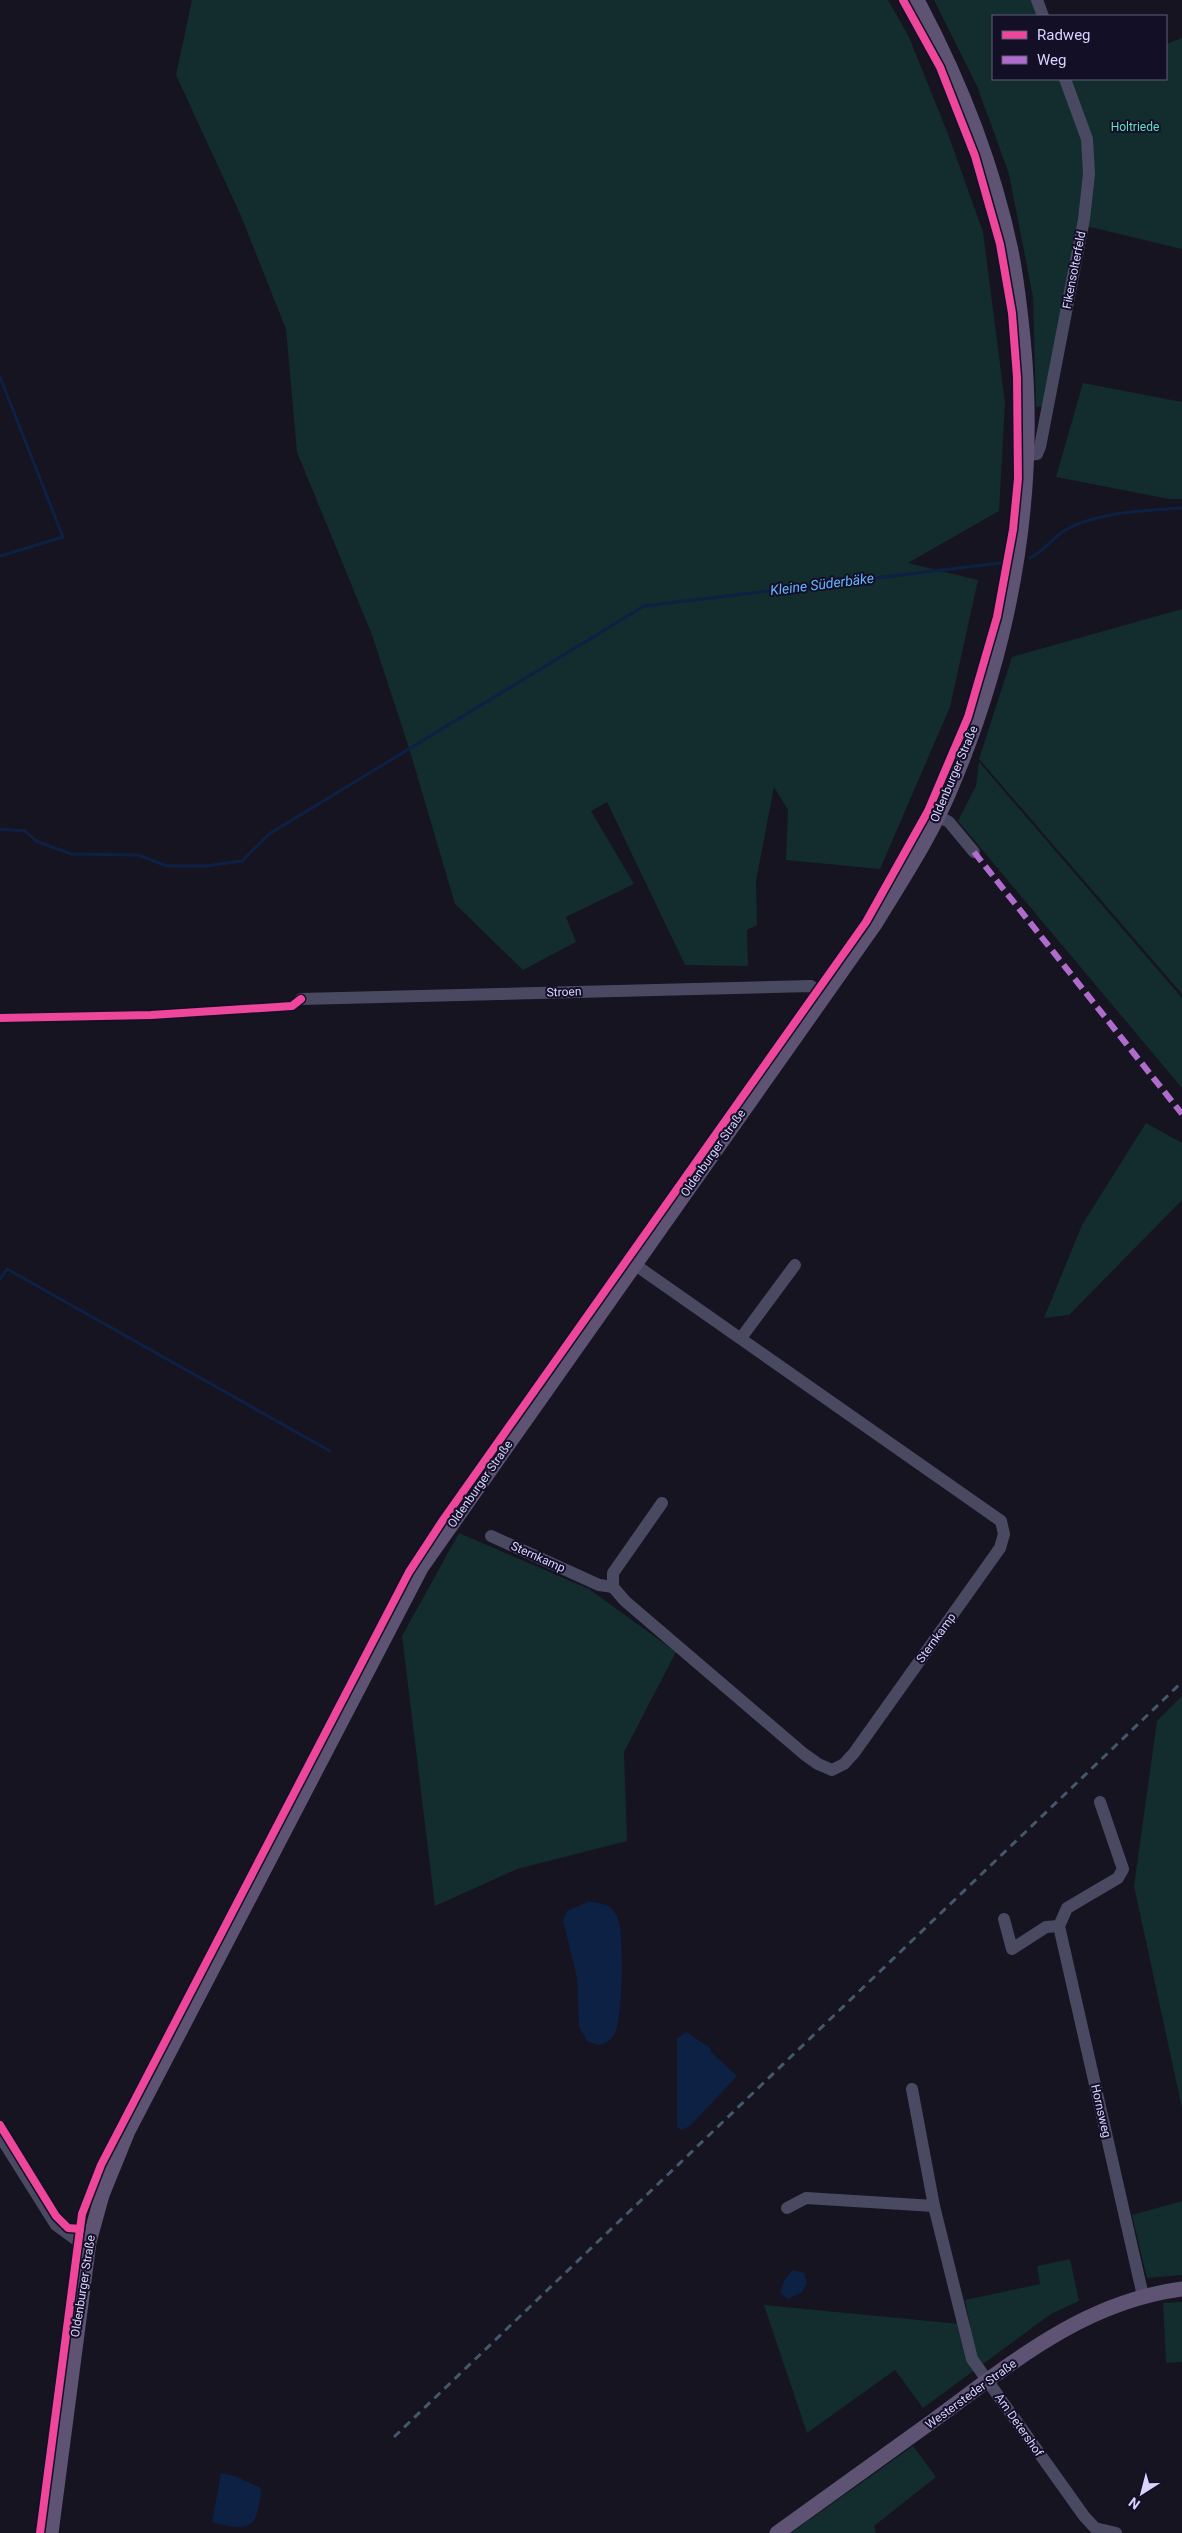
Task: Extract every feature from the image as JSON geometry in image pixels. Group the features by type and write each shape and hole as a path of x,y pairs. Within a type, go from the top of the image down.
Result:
{"main road":[{"name":"Oldenburger Straße","path":"51,2533 88,2242 102,2195 128,2131 404,1597 433,1550 875,924 938,816 953,784 979,716 1002,634 1013,587 1022,533 1028,455 1026,367 1011,252 992,178 968,109 936,35 917,0"},
{"name":"Westersteder Straße","path":"777,2533 1070,2325 1106,2308 1143,2296 1182,2290"}],"street":[{"path":"1037,0 1043,15"},
{"name":"Fikensolterfeld","path":"1028,455 1037,454 1040,448 1084,219 1089,174 1087,138 1066,80"},
{"path":"938,816 949,822 974,852"},
{"name":"Stroen","path":"301,1000 811,986 825,995"},
{"name":"Sternkamp","path":"491,1536 599,1584 613,1587 625,1600 804,1754 818,1764 832,1770 844,1764 854,1753 1000,1548 1004,1534 1001,1521 634,1264"},
{"path":"741,1338 795,1265"},
{"path":"613,1587 613,1573 662,1503"},
{"path":"1004,1919 1012,1949 1046,1927 1059,1926 1068,1908 1118,1878 1123,1869 1100,1802"},
{"name":"Hornsweg","path":"1059,1926 1143,2296"},
{"name":"Am Detershof","path":"912,2089 934,2206 972,2359 1084,2516 1094,2528 1116,2533"},
{"path":"0,2136 56,2225 75,2239 88,2242"},
{"path":"787,2208 806,2198 843,2198 934,2206"}],"green space":[{"path":"192,0 888,0 909,37 948,134 983,232 1005,403 999,511 908,563 978,580 950,707 880,869 786,860 788,810 774,787 756,881 757,925 747,930 748,966 685,965 607,802 591,811 634,884 566,917 576,942 523,970 455,904 409,748 372,635 297,452 286,329 241,216 176,75"},
{"path":"934,0 1033,0 1039,15 992,15 992,80 1062,80 1084,142 1085,179 1044,406 1036,407 1033,297 1009,174 977,86"},
{"name":"Holtriede","path":"1182,38 1182,249 1086,226 1092,179 1070,80 1167,80 1167,44"},
{"path":"1083,383 1182,402 1182,499 1169,499 1056,477"},
{"path":"1182,609 1182,994 979,759 1012,657"},
{"path":"979,762 1182,998 1182,1088 958,821 976,786"},
{"path":"1146,1123 1182,1143 1182,1200 1069,1315 1044,1318 1082,1225"},
{"path":"459,1533 589,1589 676,1652 624,1752 627,1841 517,1869 435,1906 402,1636"},
{"path":"1182,1696 1182,2108 1134,1886 1157,1721"},
{"path":"1182,2201 1182,2275 1147,2278 1132,2215"},
{"path":"1070,2259 1079,2301 1051,2314 923,2408 895,2370 807,2433 764,2305 970,2325 965,2300 1040,2284 1037,2266"},
{"path":"1182,2302 1182,2362 1166,2363 1163,2303"},
{"path":"913,2446 936,2477 874,2526 876,2533 791,2533"}],"water":[{"path":"588,1902 605,1904 613,1910 618,1920 621,1937 622,1966 617,2027 611,2039 598,2045 587,2041 579,2026 577,1978 563,1920 567,1911"},
{"path":"686,2032 710,2048 712,2053 737,2076 690,2126 681,2130 677,2127 677,2039"},
{"path":"793,2270 804,2273 807,2283 802,2292 788,2299 780,2293 784,2281"},
{"path":"221,2473 235,2476 261,2488 258,2512 250,2524 244,2527 212,2522"}],"waterway":[{"path":"0,377 63,537 0,556"},
{"name":"Kleine Süderbäke","path":"1030,558 1040,552 1062,532 1080,523 1109,515 1182,508"},
{"path":"0,829 25,831 36,841 71,854 138,855 167,866 205,866 242,861 269,834 644,606 1000,563"},
{"path":"0,1279 7,1269 330,1451"}],"railway":[{"path":"394,2437 1182,1682"}],"marked path":[{"path":"974,852 1182,1114"}],"cycle path":[{"path":"40,2533 82,2214 101,2165 409,1572 443,1520 866,922 928,811 968,717 997,617 1013,530 1018,479 1017,377 1012,313 1000,244 975,156 940,67 903,0"},
{"path":"0,1018 151,1015 292,1006 301,999"},
{"path":"0,2125 56,2216 68,2228 80,2229"}]}
